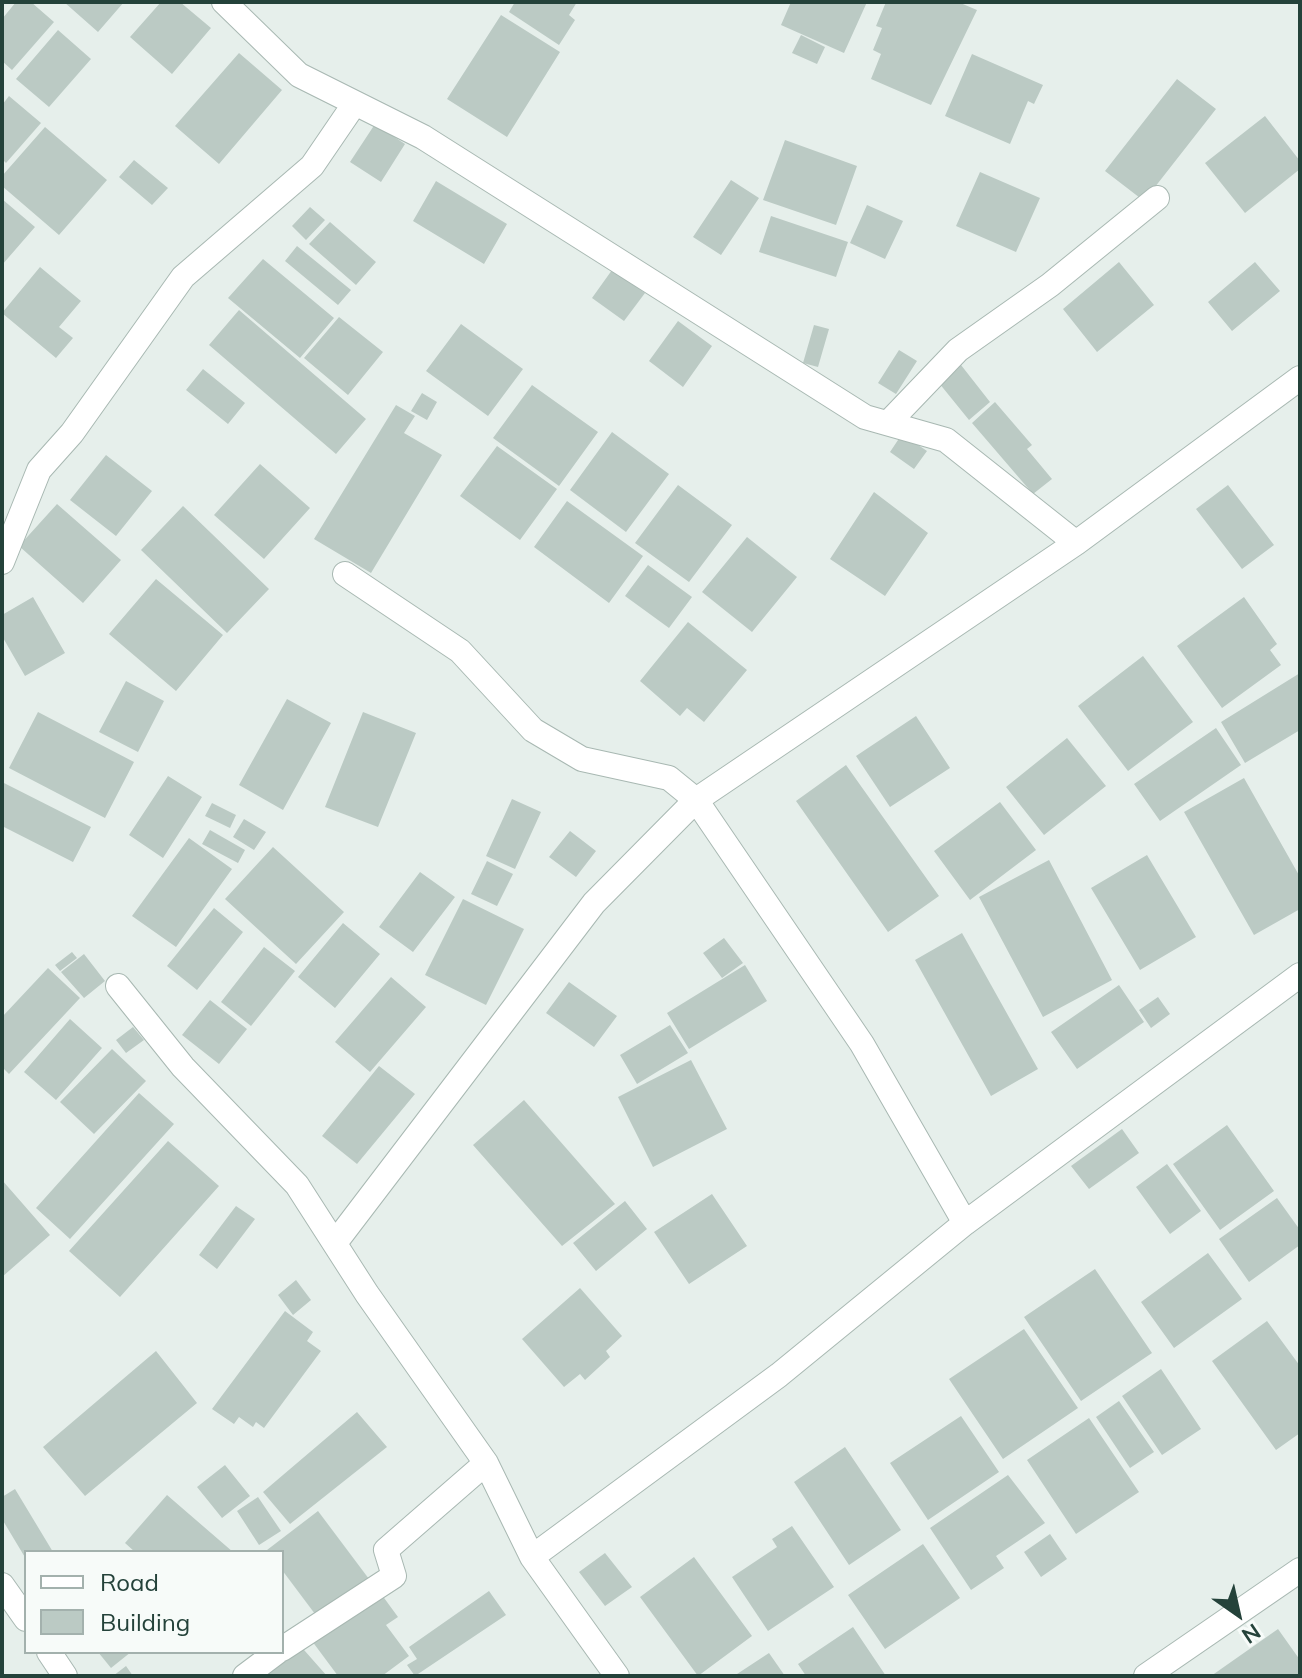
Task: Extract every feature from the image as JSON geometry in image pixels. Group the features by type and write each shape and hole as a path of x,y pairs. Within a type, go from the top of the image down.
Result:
{"street":[{"path":"224,2 299,75 423,137 865,417 946,440 1076,543"},
{"path":"2,562 39,470 72,433 183,277 312,166 355,103"},
{"path":"889,422 958,350 1050,285 1157,198"},
{"path":"335,1243 594,903 696,800 1076,543 1300,378"},
{"path":"345,574 460,651 533,730 582,759 669,778 696,800 862,1044 965,1223"},
{"path":"532,1557 779,1375 965,1223 1300,975"},
{"path":"118,986 183,1067 297,1185 486,1463 532,1557 617,1676"},
{"path":"284,1647 394,1576 386,1550 486,1463"},
{"path":"1146,1676 1300,1570"},
{"path":"2,1585 24,1616"},
{"path":"50,1654 65,1676"},
{"path":"245,1676 275,1654"}],"building":[{"path":"16,2 31,2 54,22 12,70 2,61 2,19"},
{"path":"64,2 124,2 98,32"},
{"path":"161,2 180,2 211,28 172,74 130,37"},
{"path":"515,2 577,2 569,15 575,20 559,45 509,12"},
{"path":"791,2 867,2 844,53 781,25"},
{"path":"886,2 958,2 977,10 931,105 871,79 881,54 873,50 882,28 876,26"},
{"path":"501,15 560,52 507,137 447,99"},
{"path":"58,30 91,59 49,107 16,79"},
{"path":"801,35 825,47 817,64 792,53"},
{"path":"239,53 282,90 219,164 175,126"},
{"path":"972,54 1043,85 1034,104 1028,101 1010,144 945,116"},
{"path":"1177,79 1216,109 1144,201 1105,171"},
{"path":"9,96 41,123 6,163 2,159 2,105"},
{"path":"1265,116 1300,161 1300,169 1245,213 1205,163"},
{"path":"375,124 405,144 381,182 350,162"},
{"path":"45,127 107,180 59,235 2,186 2,176"},
{"path":"785,140 857,166 836,225 763,200"},
{"path":"134,160 168,188 152,205 119,177"},
{"path":"980,172 1040,198 1016,252 956,226"},
{"path":"731,180 759,198 721,255 693,237"},
{"path":"436,181 507,224 484,264 413,221"},
{"path":"2,199 35,227 2,265"},
{"path":"867,205 903,221 885,259 850,243"},
{"path":"310,207 325,220 306,240 292,226"},
{"path":"771,216 848,242 836,277 759,252"},
{"path":"330,222 376,262 356,285 309,244"},
{"path":"297,246 351,290 338,305 285,261"},
{"path":"263,259 334,318 300,358 228,298"},
{"path":"1119,262 1154,305 1097,352 1063,309"},
{"path":"1255,262 1280,291 1232,331 1208,302"},
{"path":"40,267 81,301 59,327 73,338 56,358 2,313"},
{"path":"612,270 645,293 624,321 592,298"},
{"path":"239,310 366,419 336,454 209,345"},
{"path":"339,317 383,352 348,395 304,358"},
{"path":"678,321 712,346 683,387 649,361"},
{"path":"461,324 523,369 488,416 426,371"},
{"path":"814,325 829,329 818,367 803,363"},
{"path":"899,350 917,361 896,394 878,383"},
{"path":"961,365 990,402 969,420 939,383"},
{"path":"203,369 245,403 228,424 186,390"},
{"path":"532,385 598,432 559,486 493,438"},
{"path":"422,393 437,402 427,420 411,411"},
{"path":"995,402 1032,445 1027,449 1052,479 1033,494 972,423"},
{"path":"396,405 415,416 404,433 442,455 371,573 314,539"},
{"path":"612,432 669,474 626,532 570,490"},
{"path":"902,434 927,451 914,469 890,452"},
{"path":"497,446 557,489 520,540 460,496"},
{"path":"106,455 152,491 116,536 70,500"},
{"path":"260,464 310,508 264,559 214,515"},
{"path":"678,485 732,525 689,582 635,543"},
{"path":"1228,485 1274,545 1242,569 1196,509"},
{"path":"874,492 928,533 885,596 830,559"},
{"path":"567,501 643,556 609,603 534,547"},
{"path":"57,504 121,560 83,603 19,546"},
{"path":"183,506 269,589 227,633 141,550"},
{"path":"747,537 797,577 752,632 702,592"},
{"path":"648,565 692,597 669,628 625,596"},
{"path":"156,579 223,635 176,691 109,634"},
{"path":"33,597 65,653 25,676 2,636 2,615"},
{"path":"1244,597 1277,644 1270,650 1281,665 1222,708 1177,646"},
{"path":"688,622 747,670 704,722 687,708 680,716 640,681"},
{"path":"1143,656 1193,722 1128,771 1078,706"},
{"path":"1300,673 1300,730 1245,763 1221,722"},
{"path":"126,681 164,701 138,752 99,732"},
{"path":"287,699 331,723 283,810 239,785"},
{"path":"38,712 134,762 105,818 9,768"},
{"path":"363,712 416,733 378,827 325,807"},
{"path":"916,716 950,768 890,807 856,756"},
{"path":"1216,728 1241,765 1160,821 1134,784"},
{"path":"1067,738 1106,786 1044,835 1006,787"},
{"path":"846,765 939,896 888,932 796,801"},
{"path":"168,776 202,797 163,858 129,835"},
{"path":"1244,778 1300,877 1300,909 1254,935 1184,812"},
{"path":"2,782 91,827 73,862 2,826"},
{"path":"512,799 541,812 515,869 486,856"},
{"path":"1000,802 1036,850 970,900 934,851"},
{"path":"212,803 236,815 230,828 205,816"},
{"path":"244,819 266,832 254,850 233,837"},
{"path":"210,830 245,850 238,863 202,844"},
{"path":"570,831 596,851 576,877 549,857"},
{"path":"189,838 232,869 176,947 132,916"},
{"path":"273,847 344,912 296,964 225,899"},
{"path":"1147,855 1196,937 1140,970 1091,888"},
{"path":"1049,860 1112,980 1043,1017 979,897"},
{"path":"487,861 513,874 497,906 471,894"},
{"path":"420,872 455,897 413,952 379,927"},
{"path":"463,899 524,929 486,1005 425,975"},
{"path":"214,908 243,932 197,990 167,966"},
{"path":"343,923 380,954 335,1008 298,977"},
{"path":"962,933 1038,1069 991,1096 915,960"},
{"path":"724,938 743,963 722,978 703,953"},
{"path":"264,947 295,971 251,1026 221,1002"},
{"path":"72,952 77,958 60,971 55,965"},
{"path":"84,954 105,981 84,998 61,972"},
{"path":"745,965 767,1001 689,1049 667,1013"},
{"path":"48,968 80,998 9,1074 2,1067 2,1017"},
{"path":"391,977 426,1007 370,1072 335,1042"},
{"path":"569,982 617,1016 594,1047 546,1013"},
{"path":"1119,985 1144,1022 1077,1069 1051,1032"},
{"path":"1158,997 1170,1014 1151,1028 1139,1010"},
{"path":"210,1000 247,1029 219,1064 182,1035"},
{"path":"70,1019 102,1048 56,1100 24,1072"},
{"path":"670,1025 688,1053 637,1084 620,1055"},
{"path":"133,1027 144,1040 126,1053 116,1040"},
{"path":"112,1049 146,1081 94,1134 60,1102"},
{"path":"691,1060 727,1129 653,1167 618,1097"},
{"path":"379,1066 415,1094 357,1164 322,1136"},
{"path":"139,1093 174,1124 70,1239 36,1208"},
{"path":"524,1100 615,1204 562,1246 473,1145"},
{"path":"1227,1125 1274,1191 1220,1230 1173,1164"},
{"path":"1122,1129 1139,1153 1089,1189 1071,1166"},
{"path":"168,1141 219,1186 120,1297 69,1251"},
{"path":"1167,1164 1201,1211 1170,1234 1136,1187"},
{"path":"2,1180 50,1235 2,1277"},
{"path":"712,1194 747,1246 689,1284 654,1232"},
{"path":"1277,1198 1300,1230 1300,1245 1249,1282 1219,1239"},
{"path":"625,1201 647,1229 596,1271 573,1243"},
{"path":"236,1206 255,1219 217,1269 199,1255"},
{"path":"1208,1253 1242,1299 1174,1348 1141,1302"},
{"path":"1095,1269 1152,1353 1081,1401 1024,1317"},
{"path":"296,1280 311,1300 293,1315 278,1295"},
{"path":"580,1288 622,1336 606,1351 610,1357 585,1380 580,1374 564,1387 522,1339"},
{"path":"285,1311 313,1332 307,1341 321,1351 264,1428 256,1422 253,1427 239,1417 234,1424 212,1409"},
{"path":"1267,1321 1300,1366 1300,1433 1276,1450 1212,1361"},
{"path":"1024,1329 1078,1408 1003,1459 949,1379"},
{"path":"156,1351 197,1403 85,1496 43,1447"},
{"path":"1161,1369 1201,1429 1162,1455 1122,1396"},
{"path":"1119,1401 1154,1452 1130,1468 1096,1417"},
{"path":"357,1412 387,1447 290,1524 263,1492"},
{"path":"961,1416 999,1472 928,1520 890,1463"},
{"path":"1089,1418 1139,1492 1076,1534 1027,1460"},
{"path":"845,1447 901,1530 849,1565 794,1482"},
{"path":"225,1465 250,1496 222,1518 197,1487"},
{"path":"1008,1475 1045,1523 996,1556 1004,1568 971,1590 930,1528"},
{"path":"15,1489 52,1550 24,1550 24,1556 2,1519 2,1497"},
{"path":"167,1495 231,1550 133,1550 125,1543"},
{"path":"258,1497 281,1531 259,1545 237,1511"},
{"path":"318,1511 372,1583 321,1622 284,1573 284,1550 267,1550"},
{"path":"792,1526 834,1587 768,1631 732,1577 777,1547 772,1539"},
{"path":"1050,1534 1067,1559 1041,1577 1024,1552"},
{"path":"923,1544 960,1598 885,1649 848,1595"},
{"path":"605,1553 632,1587 605,1606 579,1572"},
{"path":"694,1557 752,1636 698,1676 640,1597"},
{"path":"379,1591 398,1617 386,1625 409,1656 382,1676 338,1676 312,1641"},
{"path":"489,1591 506,1615 415,1676 407,1665 417,1659 409,1647"},
{"path":"853,1627 886,1676 806,1676 798,1664"},
{"path":"1278,1629 1300,1660 1300,1676 1211,1676"},
{"path":"297,1642 327,1676 260,1676"},
{"path":"769,1653 785,1676 734,1676"},
{"path":"100,1654 128,1654 111,1668"},
{"path":"126,1666 133,1676 113,1676"}]}
